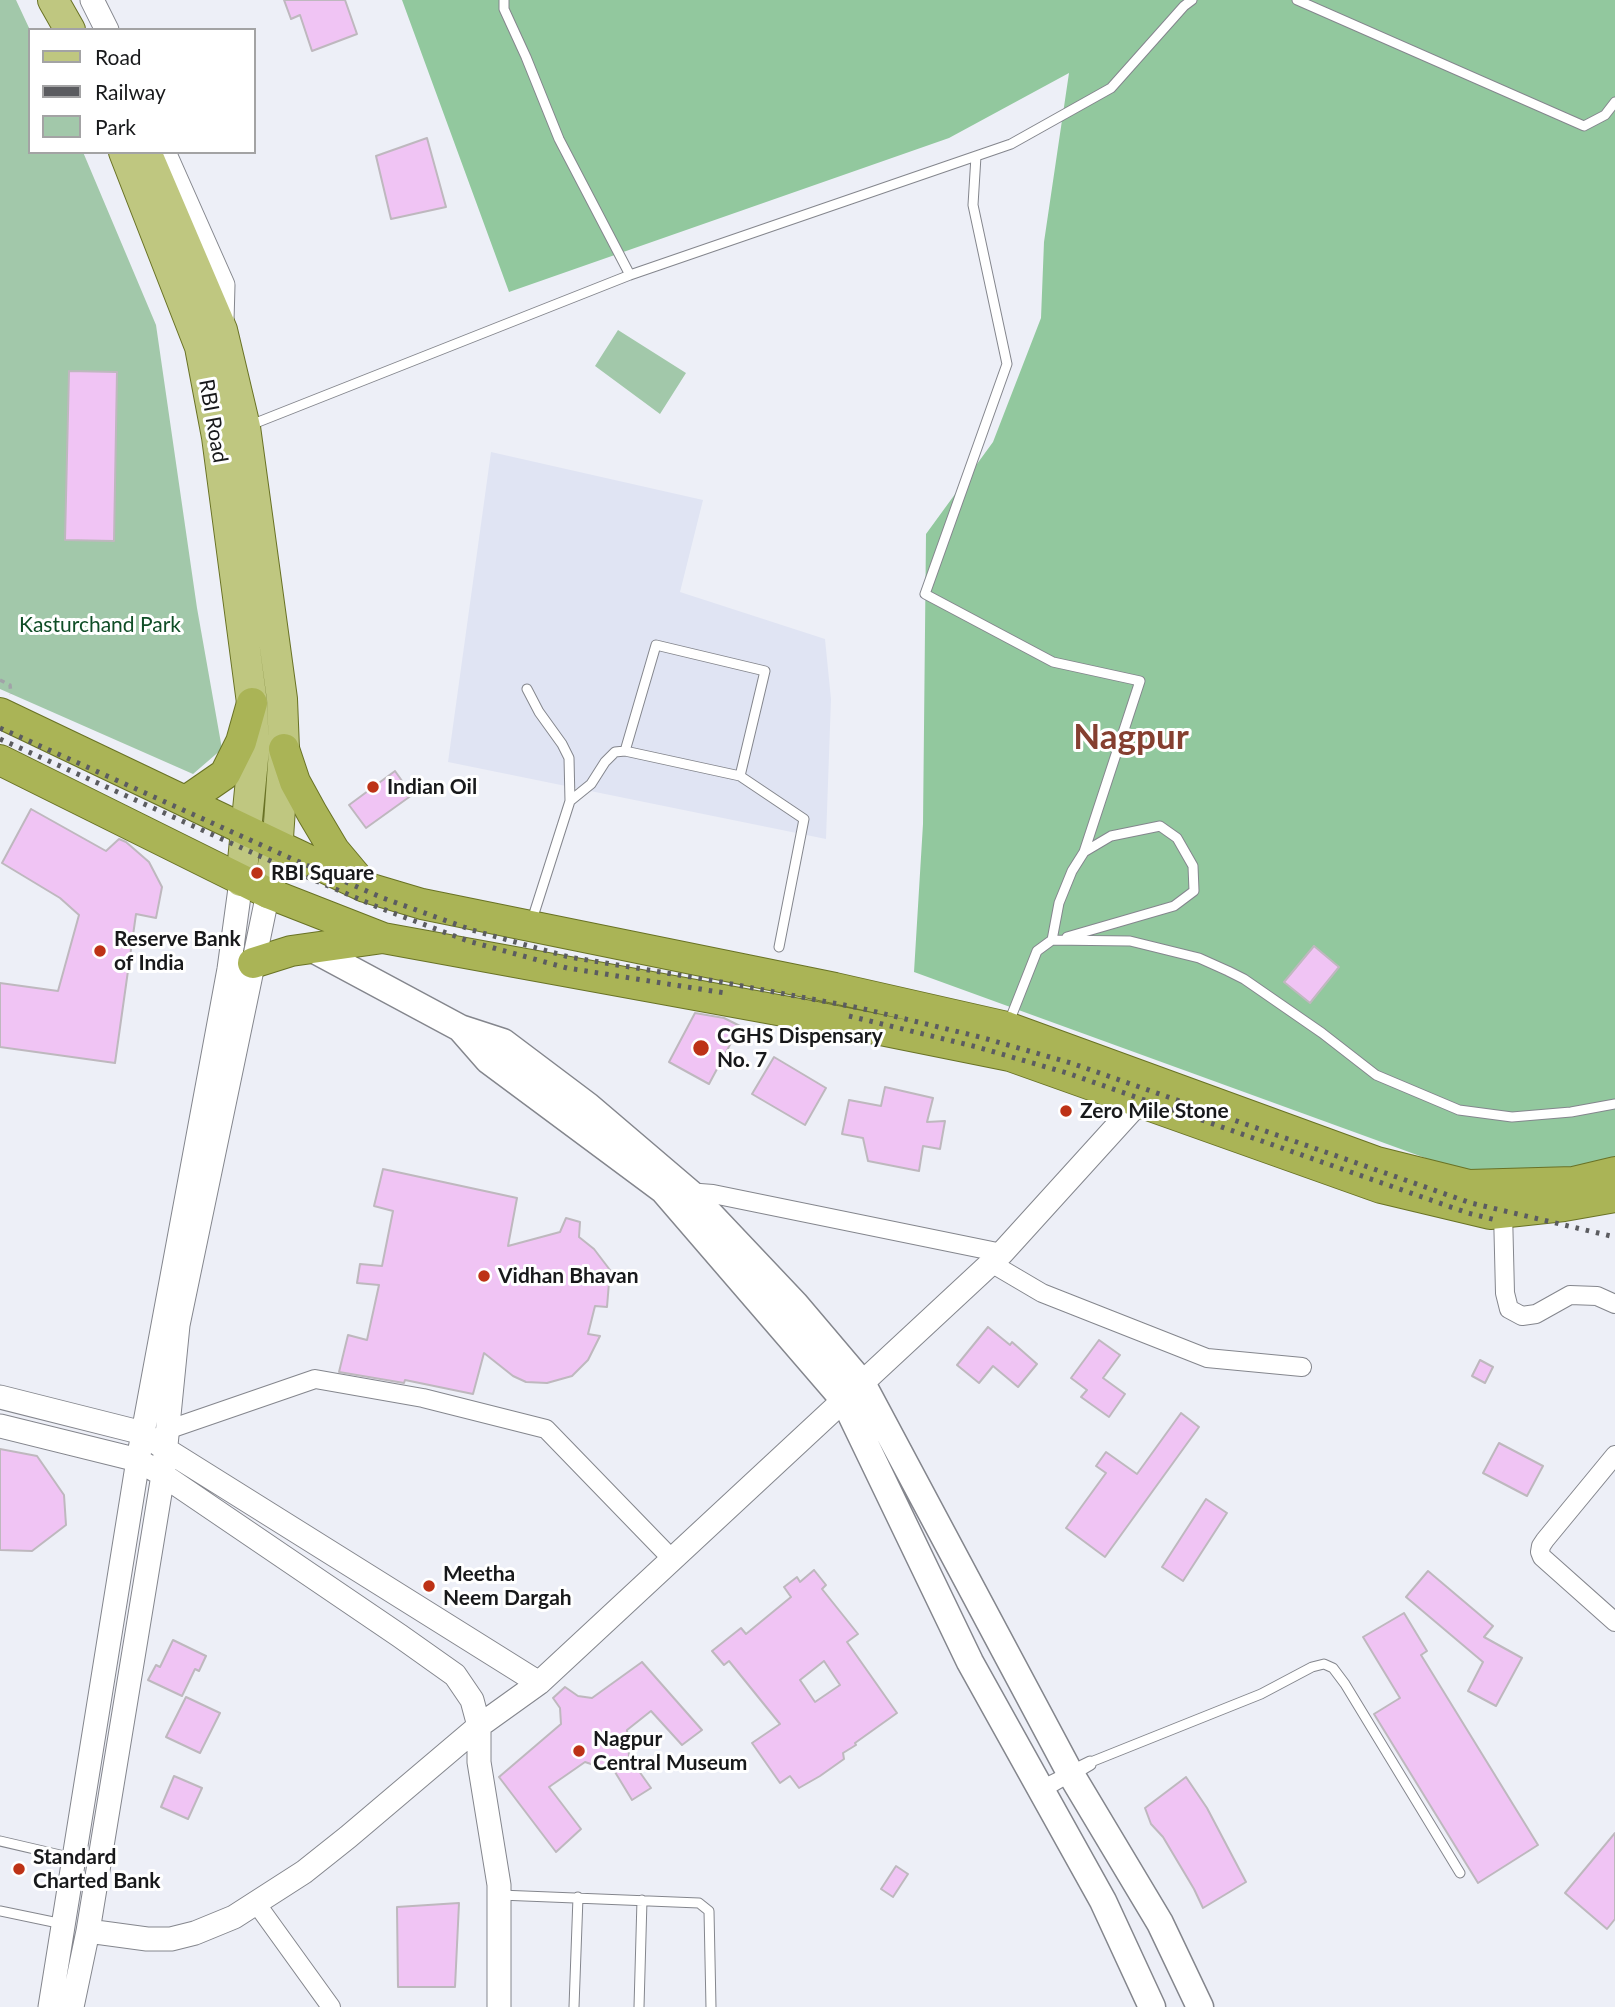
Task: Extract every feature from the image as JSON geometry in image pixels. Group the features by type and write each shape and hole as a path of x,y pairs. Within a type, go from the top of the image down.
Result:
{"highway":[{"path":"186,801 225,774 241,742 252,703"},
{"path":"0,713 365,887 422,904 835,988 1377,1162 1469,1185 1573,1182 1615,1172"},
{"path":"284,749 295,782 312,813 334,850 365,887"},
{"path":"0,760 241,881 383,938 816,1017 1002,1040"},
{"path":"253,964 290,951 383,938"},
{"path":"1002,1040 1010,1056 1381,1188 1490,1214 1615,1197"}],"main road":[{"path":"53,0 68,28"},
{"path":"75,0 89,28"},
{"name":"RBI Road","path":"125,154 231,432 254,750 241,881"},
{"path":"147,154 222,330 231,432 282,699 284,749 277,846 268,893"},
{"path":"311,948 460,1028 503,1042 588,1106 690,1192 795,1304 853,1392 1014,1667 1078,1770 1160,1923 1200,2007"},
{"path":"460,1028 488,1060 663,1190 853,1392 970,1662 1103,1901 1152,2007"},
{"path":"980,1680 1014,1667"}],"street":[{"path":"92,0 106,28"},
{"path":"165,154 223,285 222,330"},
{"path":"50,2007 138,1460 229,969 241,881"},
{"path":"72,2007 88,1931 163,1475 178,1325 268,893"},
{"path":"88,1931 147,1939 171,1939 195,1933 234,1917 304,1872 479,1726 539,1683 997,1258 1139,1102"},
{"path":"663,1190 713,1194 997,1258 1042,1293 1207,1358 1302,1367"},
{"path":"1503,1212 1505,1293 1509,1309 1522,1316 1536,1314 1570,1295 1597,1296 1615,1304"},
{"path":"166,1440 315,1379 423,1398 546,1429 672,1559"},
{"path":"0,1397 166,1440 539,1683"},
{"path":"0,1426 138,1460 455,1675 472,1700 479,1726 480,1762 499,1885 499,2007"},
{"path":"1615,1455 1541,1546 1542,1557 1615,1622"},
{"path":"256,1903 331,2007"}],"lane":[{"path":"504,0 504,9 559,139 630,275"},
{"path":"231,432 630,275 1011,144 1111,88 1192,0"},
{"path":"1297,0 1584,126 1605,115 1615,102"},
{"path":"976,156 973,205 1007,364 925,594 1053,662 1140,681 1084,852 1072,871 1059,903 1056,940"},
{"path":"625,751 656,645 765,671 740,776"},
{"path":"527,689 569,758 570,801 530,925"},
{"path":"570,801 591,784 615,752 625,751 740,776 804,819 779,947"},
{"path":"1002,1040 1037,951 1056,940 1174,906 1194,891 1193,866 1177,838 1160,826 1111,836 1084,852"},
{"path":"1056,940 1130,941 1199,958 1244,979 1322,1033 1376,1075 1459,1110 1512,1117 1571,1112 1615,1104"},
{"path":"1041,1789 1078,1770 1261,1694 1312,1667 1324,1664 1333,1668 1345,1684 1460,1873"},
{"path":"0,1841 74,1858"},
{"path":"499,1895 699,1903 709,1911 711,2007"},
{"path":"574,2007 578,1898"},
{"path":"639,2007 642,1900"},
{"path":"0,1911 64,1924"}],"shaded area":[{"path":"491,452 703,500 680,592 825,639 831,699 826,839 448,762"}],"green space":[{"name":"Kasturchand Park","path":"0,0 16,0 29,28 28,154 84,154 156,325 197,608 222,749 193,774 0,689"},
{"path":"402,0 1615,0 1615,1167 1543,1183 1453,1168 914,972 923,824 926,534 993,442 1041,318 1044,242 1069,73 949,138 509,292"},
{"path":"618,330 686,373 660,414 595,366"}],"building":[{"path":"284,0 345,0 357,34 312,51 300,15 291,19"},
{"path":"427,138 446,207 391,219 376,156"},
{"path":"69,371 117,372 114,541 65,540"},
{"path":"395,771 412,795 366,828 349,805"},
{"name":"Reserve Bank of India","path":"31,809 106,851 119,839 126,842 149,862 162,887 156,918 136,914 115,1063 0,1047 0,983 58,991 79,915 60,898 2,863"},
{"path":"1314,946 1339,967 1310,1003 1284,982"},
{"path":"695,1013 724,1018 740,1026 709,1084 669,1062"},
{"path":"774,1057 826,1088 805,1125 752,1094"},
{"path":"885,1087 933,1098 927,1122 945,1121 940,1149 923,1146 919,1171 868,1161 863,1138 842,1134 849,1100 881,1106"},
{"name":"Vidhan Bhavan","path":"383,1169 517,1198 508,1246 560,1232 566,1218 580,1222 579,1237 594,1249 610,1270 607,1307 595,1306 588,1334 600,1336 588,1360 572,1376 547,1383 526,1382 513,1376 484,1353 473,1394 405,1380 404,1383 339,1372 348,1335 367,1340 379,1285 357,1283 360,1264 382,1266 393,1211 374,1206"},
{"path":"988,1327 1010,1345 1012,1342 1037,1364 1018,1387 993,1366 979,1383 957,1365"},
{"path":"1099,1340 1120,1355 1103,1378 1125,1394 1109,1417 1081,1397 1087,1390 1071,1378"},
{"path":"1480,1360 1493,1367 1485,1383 1472,1376"},
{"path":"1181,1413 1199,1427 1105,1557 1066,1528 1106,1473 1096,1466 1106,1452 1137,1474"},
{"path":"1499,1443 1543,1466 1527,1496 1483,1473"},
{"path":"0,1449 37,1456 64,1495 66,1525 32,1551 0,1550"},
{"path":"1206,1499 1227,1513 1183,1581 1162,1567"},
{"path":"814,1570 826,1585 822,1589 858,1634 847,1642 897,1713 843,1753 844,1759 799,1788 790,1776 780,1783 752,1743 780,1724 729,1661 724,1665 712,1651 741,1628 746,1634 791,1597 784,1587 797,1577 800,1582","holes":["824,1661 840,1685 815,1702 800,1680"]},
{"path":"1428,1571 1493,1626 1484,1637 1522,1658 1496,1706 1468,1691 1483,1662 1406,1597"},
{"path":"1404,1613 1427,1651 1421,1655 1538,1845 1478,1883 1374,1714 1400,1698 1363,1637"},
{"path":"173,1640 206,1656 199,1671 195,1669 182,1696 148,1680 156,1665 160,1667"},
{"name":"Nagpur Central Museum","path":"642,1662 702,1730 682,1745 651,1711 627,1730 629,1757 651,1788 632,1800 615,1772 585,1762 549,1787 581,1829 556,1852 499,1777 561,1724 560,1708 553,1698 565,1687 578,1696 592,1698"},
{"path":"186,1697 220,1713 200,1753 166,1737"},
{"path":"174,1776 202,1788 188,1819 161,1807"},
{"path":"1186,1777 1207,1808 1246,1882 1203,1908 1163,1837 1151,1824 1145,1808"},
{"path":"1615,1833 1615,1919 1607,1929 1565,1893"},
{"path":"896,1866 908,1874 893,1897 881,1889"},
{"path":"459,1903 455,1987 398,1987 397,1907"}],"railway":[{"path":"0,728 383,898 472,930 569,957 860,1008 980,1037 1071,1063 1471,1203 1615,1237"},
{"path":"0,739 293,871 468,941 567,968 725,993"},
{"path":"849,1016 977,1047 1067,1073 1468,1213 1496,1220"}],"place":[{"name":"Indian Oil","path":"373,787"},
{"name":"RBI Square","path":"257,873"},
{"name":"Reserve Bank of India","path":"100,951"},
{"name":"CGHS Dispensary No. 7","path":"701,1048"},
{"name":"Zero Mile Stone","path":"1066,1111"},
{"name":"Vidhan Bhavan","path":"484,1276"},
{"name":"Meetha Neem Dargah","path":"429,1586"},
{"name":"Nagpur Central Museum","path":"579,1751"},
{"name":"Standard Charted Bank","path":"19,1869"}],"district":[{"name":"Nagpur","path":"1131,738"}]}
